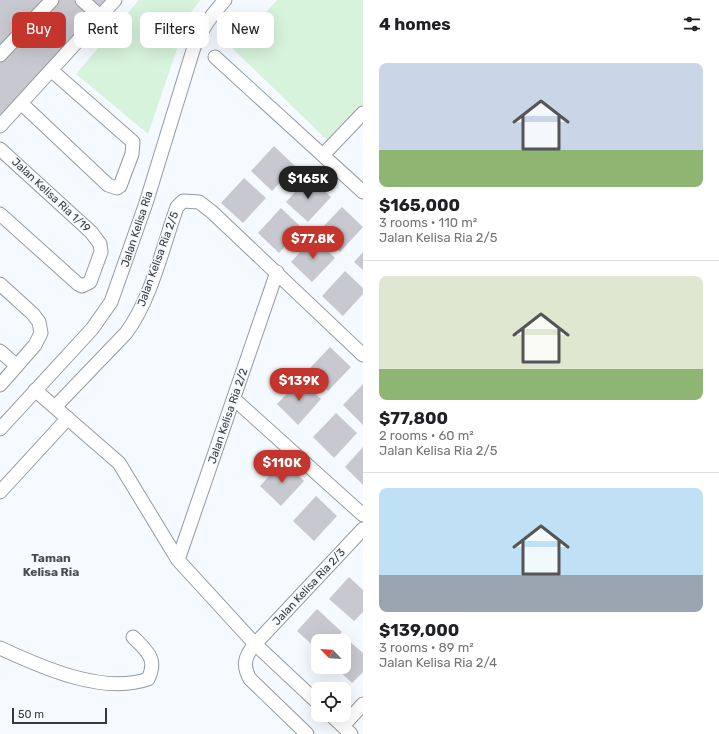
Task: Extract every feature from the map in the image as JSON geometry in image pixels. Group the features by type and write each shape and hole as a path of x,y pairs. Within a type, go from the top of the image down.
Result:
{"street":[{"path":"0,55 52,0"},
{"path":"82,0 96,12"},
{"path":"104,12 115,0"},
{"name":"Jalan Kelisa Ria","path":"0,429 92,330 111,302 146,202 194,47 202,28 210,15 225,0"},
{"path":"0,126 74,45"},
{"path":"215,57 363,192"},
{"path":"21,103 112,188 117,188 123,182 134,148 133,142 51,70"},
{"path":"323,155 363,113"},
{"name":"Jalan Kelisa Ria 1/19","path":"0,149 91,232 100,244 101,252 93,276 87,285 82,286 0,214"},
{"name":"Jalan Kelisa Ria 2/5","path":"55,407 126,333 135,321 144,301 177,207 183,201 199,202 205,207 277,272 363,355"},
{"name":"Jalan Kelisa Ria 2/2","path":"178,560 277,272"},
{"path":"0,284 33,314 38,322 41,333 35,345 0,385"},
{"path":"0,351 17,366"},
{"path":"35,390 120,463 178,560 255,644 311,696"},
{"path":"234,399 363,515"},
{"path":"0,492 68,418"},
{"name":"Jalan Kelisa Ria 2/3","path":"308,734 250,679 245,670 244,663 248,652 255,644 363,529"},
{"path":"0,648 69,675 96,682 128,683 148,679 152,670 152,659 146,649 133,637"},
{"path":"338,722 347,730 363,704"}],"green space":[{"path":"139,0 201,0 191,12 140,12 140,48 177,48 148,134 76,74 98,48 132,48 132,12 129,12"},
{"path":"277,0 363,0 363,105 328,141 233,49 274,48 274,12 266,12"}],"building":[{"path":"0,0 45,0 34,12 12,12 12,35 0,48"},
{"path":"58,0 74,0 87,12 74,12 74,36 66,45 66,12 47,12"},
{"path":"86,0 108,0 98,11"},
{"path":"13,48 63,48 0,115 0,62"},
{"path":"274,146 295,166 272,191 251,171"},
{"path":"309,177 331,197 308,222 286,202"},
{"path":"244,178 266,198 243,223 221,203"},
{"path":"342,207 363,227 340,252 318,232"},
{"path":"281,208 302,228 279,253 258,233"},
{"path":"314,237 335,258 312,282 291,262"},
{"path":"363,252 363,270 354,262"},
{"path":"345,271 363,288 363,294 343,316 322,296"},
{"path":"330,347 351,367 328,391 307,371"},
{"path":"300,380 321,399 298,425 277,404"},
{"path":"363,384 363,425 343,405"},
{"path":"336,413 357,433 334,458 313,437"},
{"path":"363,447 363,485 345,467"},
{"path":"283,461 304,481 281,506 260,486"},
{"path":"316,496 337,516 314,541 293,521"},
{"path":"349,577 363,590 363,612 354,621 329,599"},
{"path":"317,609 342,632 340,634 311,634 311,644 297,631"},
{"path":"351,642 363,653 363,672 352,683 342,674 351,674"}],"district":[{"name":"Taman Kelisa Ria","path":"51,565"}]}
